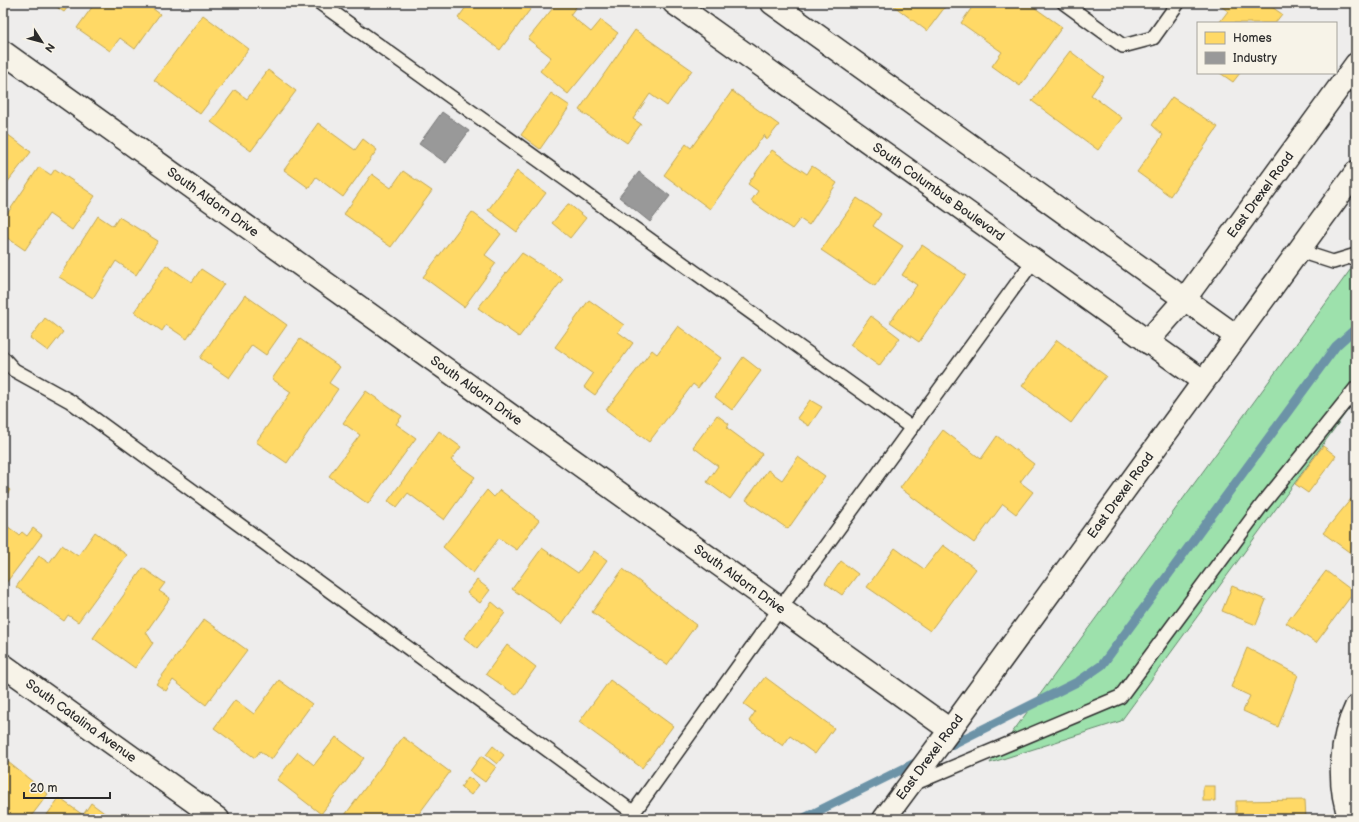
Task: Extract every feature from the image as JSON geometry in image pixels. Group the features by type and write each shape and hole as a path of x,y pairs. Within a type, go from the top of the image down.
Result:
{"street":[{"name":"South Columbus Boulevard","path":"674,3 1203,381"},
{"path":"772,3 1236,336"},
{"name":"South Aldorn Drive","path":"3,52 950,730"},
{"name":"East Drexel Road","path":"1147,342 1184,300 1356,64"},
{"name":"East Drexel Road","path":"884,819 1356,172"},
{"name":"South Catalina Avenue","path":"3,665 218,819"},
{"path":"1350,819 1344,789 1343,755 1345,736 1356,707"}],"lane":[{"path":"320,3 912,428"},
{"path":"1064,3 1123,46 1153,38 1178,3"},
{"path":"1299,251 1333,262 1356,255"},
{"path":"3,358 14,370 70,401 632,816 780,609 1034,260"},
{"path":"908,786 1120,697 1262,505 1356,388"}],"green space":[{"path":"1356,262 1356,399 1121,721 990,763"}],"building: Homes":[{"path":"51,3 71,3 64,12"},
{"path":"95,3 156,3 152,8 160,14 135,49 120,38 110,51 77,28"},
{"path":"469,3 535,3 500,50 458,18"},
{"path":"557,3 579,3 570,15 591,32 601,20 618,33 568,94 540,71 551,57 528,39"},
{"path":"890,3 948,3 927,31"},
{"path":"975,3 1028,3 1062,27 1020,86 992,66 1002,52 961,23"},
{"path":"1216,3 1266,3 1282,14 1276,22 1220,22 1228,11"},
{"path":"203,15 249,49 200,114 154,80"},
{"path":"635,30 692,70 667,106 650,94 633,119 641,124 627,143 579,110"},
{"path":"1070,51 1104,77 1091,95 1122,118 1098,150 1032,101"},
{"path":"268,70 296,91 251,151 211,122 235,90 247,99"},
{"path":"1221,74 1239,74 1233,82"},
{"path":"732,91 779,125 767,140 764,135 710,209 664,175 686,144 691,148"},
{"path":"551,93 570,106 540,149 521,135"},
{"path":"1172,97 1218,127 1170,196 1137,172 1163,135 1152,125"},
{"path":"318,123 355,150 363,139 377,150 343,197 316,177 309,188 284,170"},
{"path":"3,131 31,152 3,188"},
{"path":"772,150 807,174 812,166 837,183 809,225 800,219 792,229 751,201 758,191 748,184"},
{"path":"39,167 51,175 55,169 95,196 72,230 49,214 25,250 3,235 3,220"},
{"path":"403,171 432,191 391,247 344,214 372,174 391,188"},
{"path":"517,171 546,193 517,232 488,210"},
{"path":"857,198 881,214 873,226 903,246 875,286 821,250"},
{"path":"568,204 586,218 570,238 552,223"},
{"path":"472,212 501,234 485,255 496,263 464,307 423,277"},
{"path":"98,216 113,226 119,217 158,241 136,275 116,261 93,298 59,277"},
{"path":"922,245 966,275 919,342 890,322 917,285 902,275"},
{"path":"522,253 563,279 519,337 478,308"},
{"path":"166,265 192,282 201,269 224,284 187,339 166,325 162,331 134,312"},
{"path":"245,295 287,325 266,355 252,345 229,378 200,358"},
{"path":"589,300 624,325 618,332 633,343 595,395 584,387 593,374 555,347"},
{"path":"871,316 900,338 879,366 850,345"},
{"path":"45,318 63,332 48,351 30,338"},
{"path":"678,326 721,358 698,388 693,384 649,442 606,410 652,350 657,354"},
{"path":"300,339 340,367 329,383 338,389 287,463 256,442 291,392 272,379"},
{"path":"1057,340 1106,376 1071,423 1022,386"},
{"path":"743,357 761,371 732,410 715,397"},
{"path":"366,391 402,416 396,424 416,438 368,504 329,476 360,435 343,423"},
{"path":"810,400 822,407 809,426 797,418"},
{"path":"717,415 729,424 727,428 762,454 730,499 707,482 718,466 693,447"},
{"path":"943,430 981,459 997,436 1034,464 1020,482 1033,492 1016,514 1003,504 974,543 900,488"},
{"path":"439,431 461,447 451,460 475,477 444,520 408,493 397,507 388,501"},
{"path":"1323,446 1336,456 1308,493 1295,484"},
{"path":"798,457 825,476 788,529 746,500 768,470 782,480"},
{"path":"3,485 10,490 3,500"},
{"path":"487,490 494,497 500,490 539,520 517,550 499,538 473,573 443,547"},
{"path":"1356,493 1356,557 1323,533"},
{"path":"3,523 19,535 22,532 27,536 33,528 42,535 3,587"},
{"path":"95,532 127,555 78,622 68,615 64,621 16,587 39,556 49,563 62,545 78,556"},
{"path":"943,545 976,569 930,631 867,587 895,548 924,569"},
{"path":"542,548 578,573 594,551 607,560 562,624 512,589"},
{"path":"841,561 858,574 842,595 825,583"},
{"path":"143,568 165,583 159,591 170,598 146,632 153,643 135,668 93,638"},
{"path":"623,569 696,625 667,665 592,612"},
{"path":"1326,571 1354,592 1316,643 1286,623"},
{"path":"477,580 490,590 480,603 467,593"},
{"path":"1232,586 1266,600 1256,625 1222,611"},
{"path":"492,602 505,613 477,648 464,638"},
{"path":"204,619 247,650 206,705 173,680 166,691 156,684"},
{"path":"507,645 536,667 516,695 486,674"},
{"path":"1247,648 1298,675 1278,727 1243,711 1250,696 1231,687"},
{"path":"765,677 834,728 815,754 790,736 783,746 749,721 755,712 744,704"},
{"path":"279,680 312,704 271,760 260,751 255,758 214,728 235,700 254,714"},
{"path":"610,680 673,726 642,768 579,722"},
{"path":"336,737 364,758 321,814 277,780 298,752 314,765"},
{"path":"403,737 450,772 415,819 342,819"},
{"path":"493,746 504,755 497,764 486,755"},
{"path":"481,756 496,767 485,782 470,771"},
{"path":"3,758 48,794 29,819 3,819"},
{"path":"468,777 479,785 471,795 461,787"},
{"path":"1203,786 1215,786 1215,801 1203,801"},
{"path":"59,798 83,815 91,803 107,815 104,819 44,819"},
{"path":"1305,800 1306,819 1236,819 1236,801"},
{"path":"151,813 159,819 147,819"}],"building: Industry":[{"path":"442,112 469,131 446,163 419,144"},
{"path":"639,172 670,196 650,222 619,197"}],"waterway":[{"path":"943,749 1079,681 1102,665 1336,346 1356,328"},
{"path":"802,819 919,761"}]}
